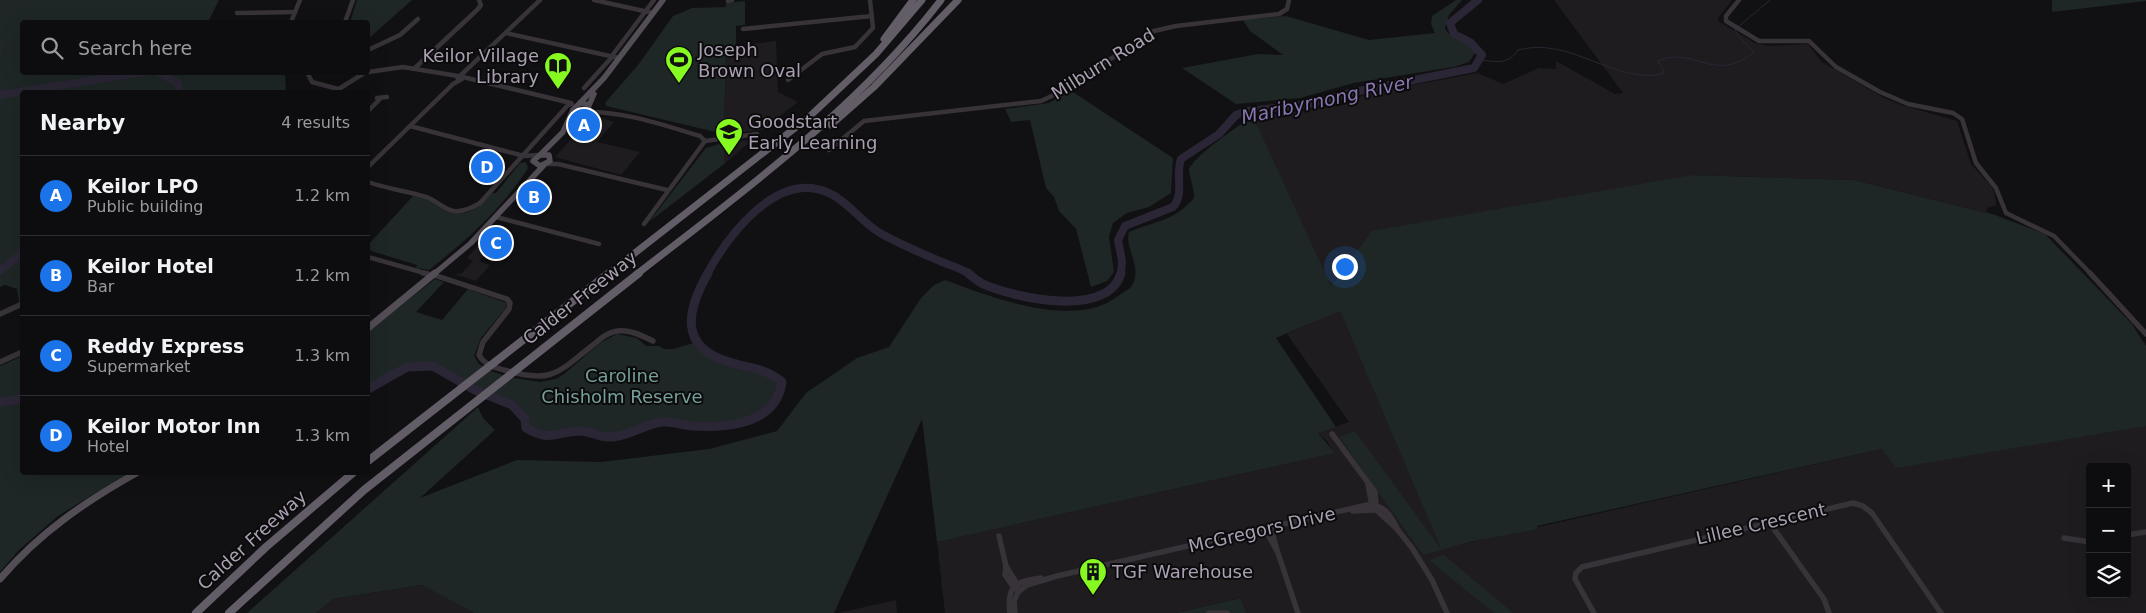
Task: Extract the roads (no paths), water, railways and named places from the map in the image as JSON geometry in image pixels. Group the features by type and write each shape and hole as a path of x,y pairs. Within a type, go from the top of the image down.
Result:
{"highway":[{"path":"854,76 912,0"},
{"name":"Calder Freeway","path":"370,459 758,159 809,117 854,76 897,32 922,0"},
{"name":"Calder Freeway","path":"229,613 329,520 453,418 769,171 871,81 909,41 941,0"},
{"path":"769,171 842,116 902,59 958,0"},
{"name":"Calder Freeway","path":"196,613 266,547 350,475"}],"main road":[{"path":"580,103 604,78 663,0"},
{"path":"370,326 496,217 522,186 550,158 554,147 576,119 584,112 604,78"},
{"path":"570,106 580,103 589,105"},
{"path":"570,106 584,112"},
{"path":"522,186 539,155 548,149 572,118 570,106"},
{"path":"539,155 547,155 550,158"},
{"path":"534,162 538,165 545,164"},
{"path":"370,321 431,275"},
{"path":"0,579 28,547 59,520 90,499 132,475"}],"street":[{"path":"292,20 300,0"},
{"path":"346,20 353,0"},
{"path":"416,67 477,10 481,5 479,0"},
{"path":"370,165 540,0"},
{"path":"594,0 653,13"},
{"path":"584,88 611,57 654,0"},
{"path":"788,80 822,54 855,47 873,28 870,0"},
{"name":"Milburn Road","path":"829,150 864,121 1041,102 1154,31 1183,25 1279,14 1287,8 1289,0"},
{"path":"1739,0 1725,18 1732,26 1761,41 1809,41 1836,67 1880,92 1908,104 1950,112 1960,118 1966,125 1976,163 1998,191 2006,212 2039,226 2054,236 2128,312 2146,334"},
{"path":"237,13 295,12"},
{"path":"743,29 872,16"},
{"path":"370,49 400,35 418,18"},
{"path":"506,33 619,58"},
{"path":"370,70 390,66 416,67 570,106 480,203 469,210 453,210 427,197 390,190 370,183"},
{"path":"308,75 312,82 333,90"},
{"path":"338,90 360,75"},
{"path":"370,108 378,98 386,97"},
{"path":"589,105 599,111 700,136 705,141 714,143 726,137 757,134"},
{"path":"584,112 599,111"},
{"path":"410,126 524,156 534,162"},
{"path":"644,224 666,194 666,190 672,186 705,141"},
{"path":"524,156 539,155"},
{"path":"550,158 558,164"},
{"path":"545,164 558,164 666,190"},
{"path":"496,217 599,244"},
{"path":"370,258 501,296 509,301 509,309 483,342 480,355 487,364 519,375 539,378 553,375 602,337 612,332 628,331 653,340"},
{"path":"0,314 20,305"},
{"path":"0,362 20,353"},
{"path":"1332,434 1368,484 1374,506 1398,530 1432,581 1447,613"},
{"name":"Lillee Crescent","path":"1594,613 1576,583 1576,573 1579,569 1849,503 1863,506 1875,517 1942,613"},
{"name":"McGregors Drive","path":"1016,588 1057,576 1374,506"},
{"path":"1769,522 1824,598 1829,613"},
{"path":"1268,529 1298,613"},
{"path":"2131,534 2146,532"},
{"path":"999,536 1006,566 1016,588 1015,613"},
{"path":"2064,538 2086,542"},
{"path":"1010,613 1008,595 1016,588"},
{"path":"1209,613 1227,613"}],"waterway":[{"path":"0,14 19,0"},
{"name":"Maribyrnong River","path":"1121,274 1122,261 1118,240 1125,226 1173,207 1177,202 1181,159 1219,134 1236,115 1247,111 1310,104 1349,93 1474,68 1482,55 1470,42 1454,34 1450,23 1478,0"},
{"path":"1738,27 1770,0"},
{"path":"1481,60 1502,61 1510,58 1518,50 1537,47 1556,49 1627,72 1645,75 1663,74 1664,71 1658,61 1671,57 1683,57 1716,65 1727,65 1740,61 1754,52 1738,36 1735,29"},
{"path":"0,43 4,44 0,52"},
{"name":"Maribyrnong River","path":"32,90 126,75"},
{"name":"Maribyrnong River","path":"163,75 178,83 179,90"},
{"name":"Maribyrnong River","path":"0,95 20,92"},
{"name":"Maribyrnong River","path":"707,274 741,225 756,210 773,198 791,190 810,188 836,197 873,228 887,237 969,274"},
{"name":"Maribyrnong River","path":"0,271 20,255"},
{"name":"Maribyrnong River","path":"370,388 407,367 433,366 475,390 512,405 525,419 526,428 548,436 581,431 612,437 624,435 662,422 692,426 720,426 748,420 760,415 770,407 778,396 782,382 763,371 729,362 713,355 701,347 694,337 691,326 692,313 695,300 708,273"},
{"name":"Maribyrnong River","path":"968,273 981,283 1016,295 1059,301 1080,300 1098,296 1113,287 1121,273"},
{"name":"Maribyrnong River","path":"0,402 20,399"}],"place":[{"name":"Joseph Brown Oval","path":"679,84"},
{"name":"Keilor Village Library","path":"558,90"},
{"name":"Keilor LPO","path":"584,125"},
{"name":"Goodstart Early Learning","path":"729,156"},
{"name":"Keilor Motor Inn","path":"487,167"},
{"name":"Keilor Hotel","path":"534,197"},
{"name":"Reddy Express","path":"496,243"},
{"name":"TGF Warehouse","path":"1093,596"}],"park label":[{"name":"Caroline Chisholm Reserve","path":"622,386"}]}
